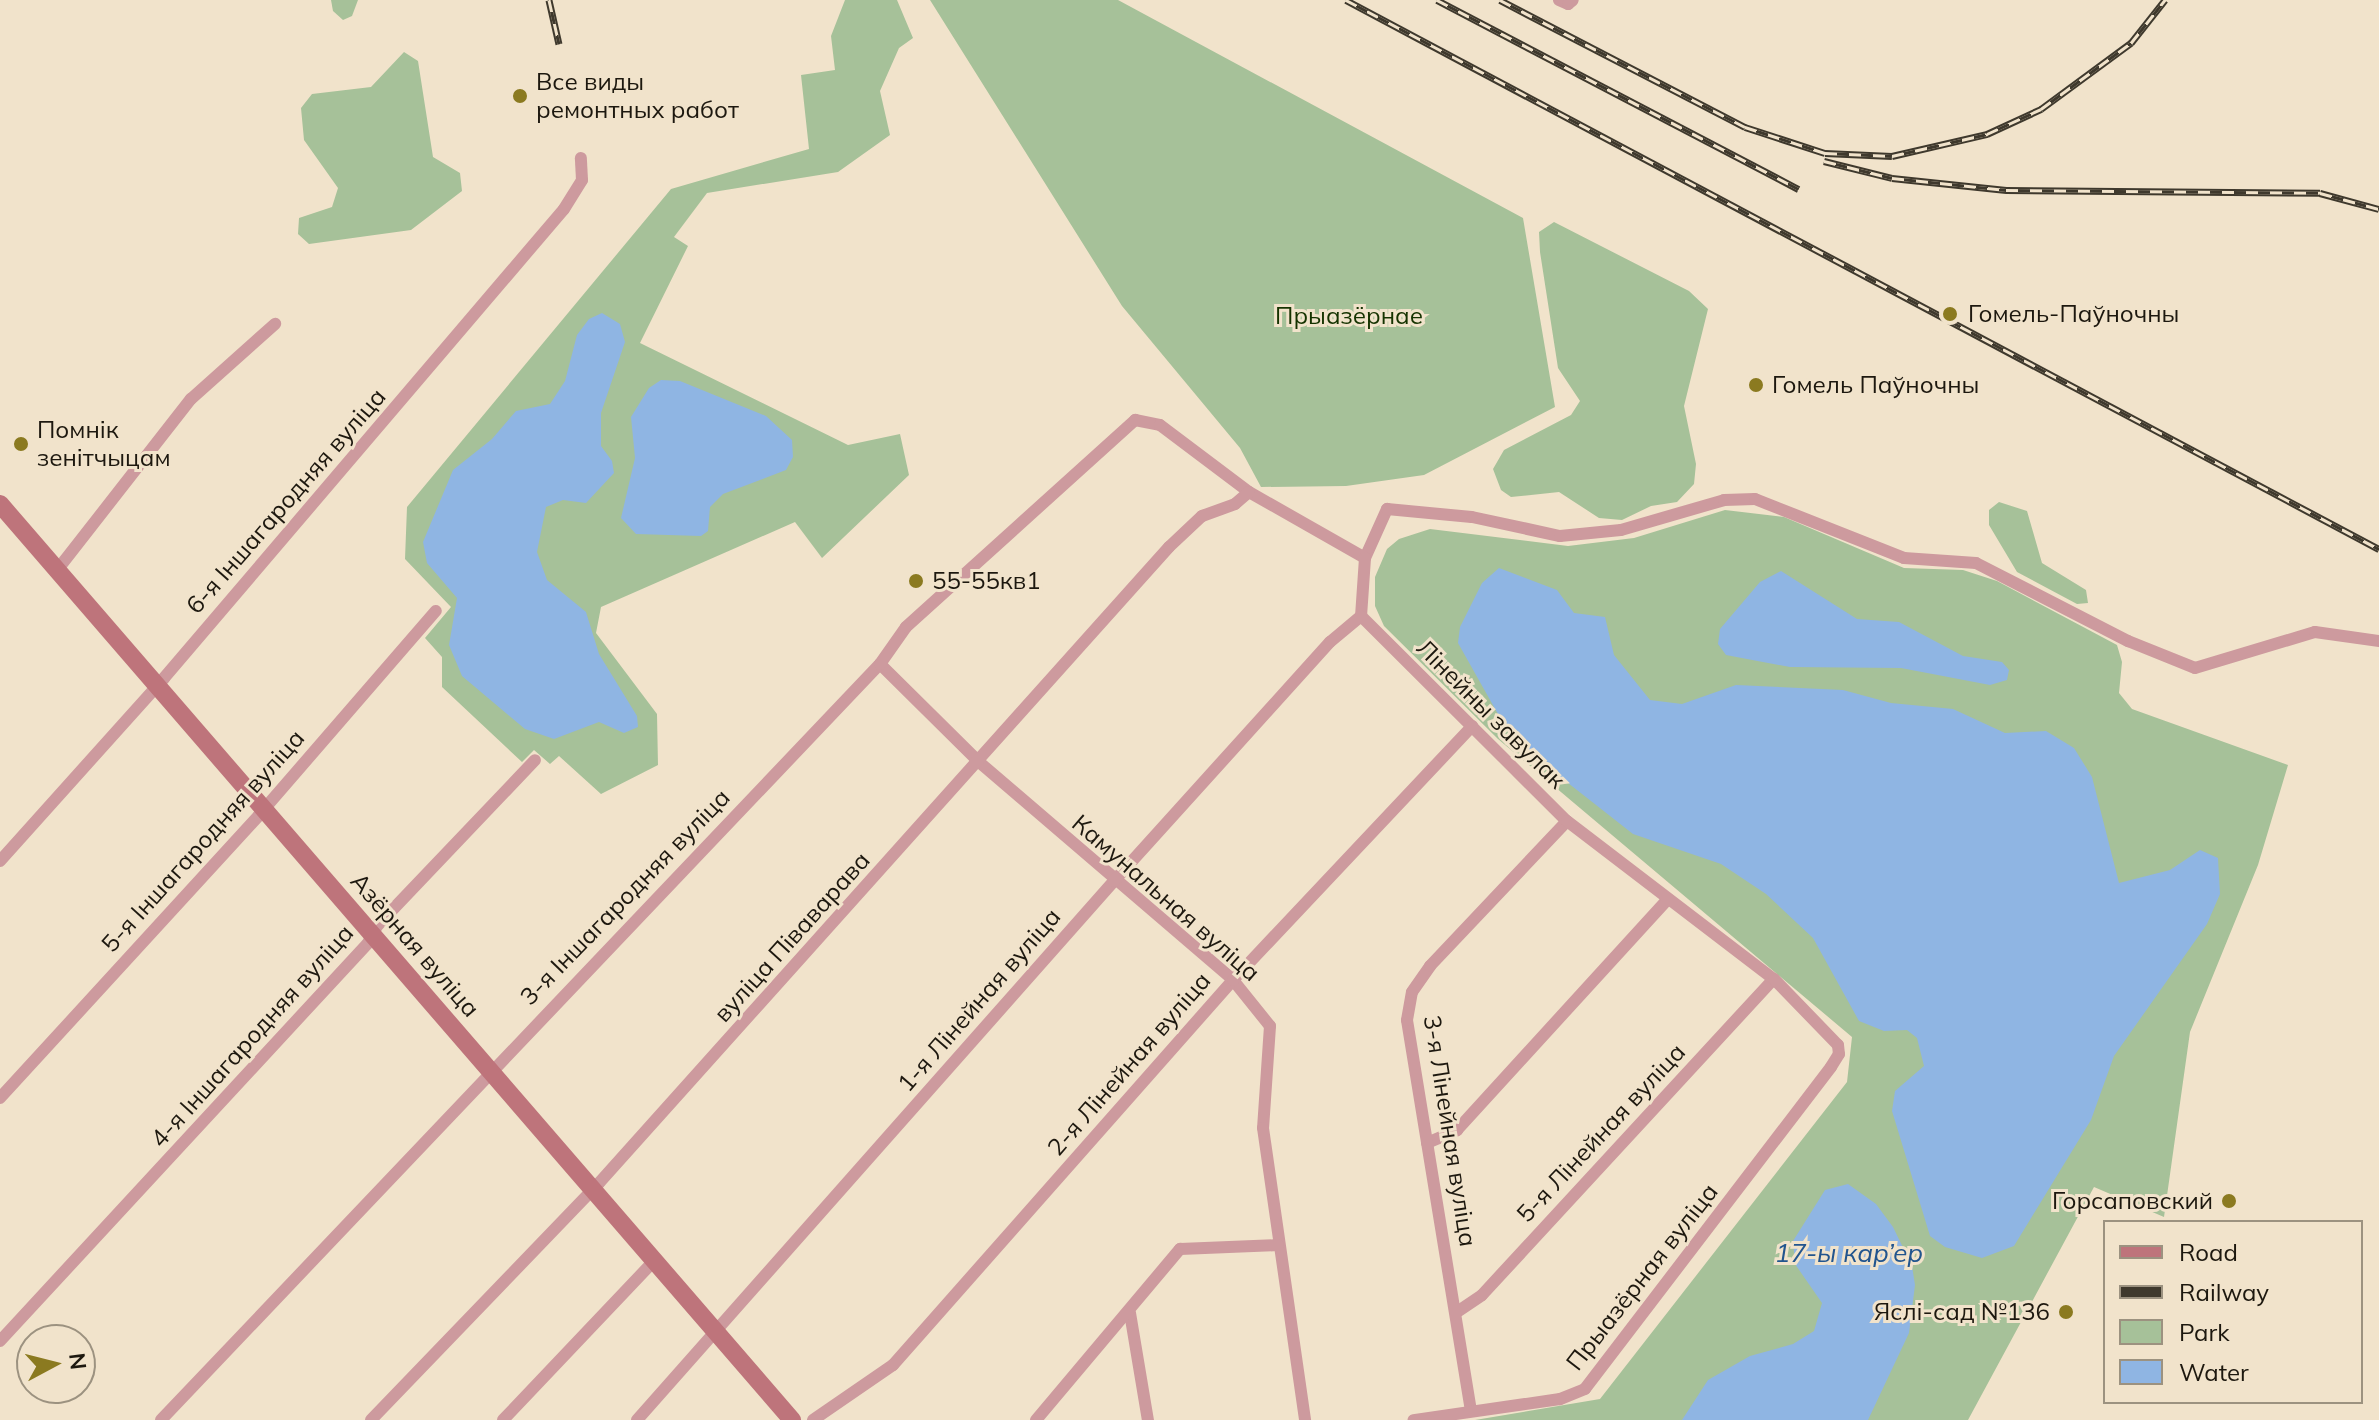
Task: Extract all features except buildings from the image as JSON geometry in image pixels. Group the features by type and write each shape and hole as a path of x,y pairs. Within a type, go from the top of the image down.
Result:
{"street":[{"name":"6-я Іншагародняя вуліца","path":"0,861 158,684 564,209 582,180 581,158"},
{"path":"58,569 164,441 191,399 275,324"},
{"name":"3-я Іншагародняя вуліца","path":"161,1420 491,1069 880,664 906,627 1135,420 1160,425 1249,492"},
{"path":"1249,492 1365,558"},
{"name":"вуліца Піваварава","path":"371,1420 593,1188 1169,547 1202,516 1235,504 1249,492"},
{"path":"1361,616 1365,558 1387,509 1472,517 1560,536 1621,530 1724,500 1755,499 1904,558 1976,563 2128,641 2195,668 2315,632 2379,641"},
{"name":"Азёрная вуліца","path":"0,504 792,1420"},
{"name":"5-я Іншагародняя вуліца","path":"0,1098 264,808 436,611"},
{"name":"Лінейны завулак","path":"1361,616 1567,821 1774,979 1822,1024 1839,1054"},
{"name":"1-я Лінейная вуліца","path":"637,1420 1114,881 1330,642 1361,616"},
{"name":"Камунальная вуліца","path":"880,664 979,762 1233,980 1270,1026 1263,1128 1305,1420"},
{"name":"2-я Лінейная вуліца","path":"813,1420 893,1365 1233,980 1472,726"},
{"name":"4-я Іншагародняя вуліца","path":"0,1341 535,760"},
{"name":"3-я Лінейная вуліца","path":"1471,1411 1407,1020 1412,992 1567,821"},
{"path":"1427,1143 1457,1130 1668,899"},
{"name":"5-я Лінейная вуліца","path":"1457,1312 1482,1295 1774,979"},
{"name":"Прыазёрная вуліца","path":"1414,1420 1560,1399 1585,1389 1839,1054"},
{"path":"1036,1420 1130,1313 1180,1249 1278,1245"},
{"path":"503,1420 655,1260"},
{"path":"1130,1313 1148,1420"}],"green space":[{"path":"331,0 358,0 352,16 343,20 333,11"},
{"path":"845,0 897,0 913,38 899,48 880,91 890,135 838,172 707,193 674,237 688,246 640,343 848,445 900,434 909,475 822,558 795,522 601,607 596,633 657,714 658,765 601,794 559,756 550,764 534,750 522,762 442,687 442,657 425,638 451,607 405,559 407,507 671,189 809,149 801,75 835,70 831,36"},
{"name":"Прыазёрнае","path":"930,0 1118,0 1523,218 1555,407 1424,475 1346,486 1261,487 1240,448 1122,306"},
{"path":"404,52 418,61 433,157 460,173 462,191 411,230 309,244 298,234 299,218 332,207 338,188 304,140 301,108 312,94 371,87"},
{"path":"1554,222 1689,291 1708,309 1684,406 1696,464 1694,484 1677,502 1651,506 1622,520 1599,518 1559,492 1511,497 1501,490 1493,469 1504,450 1571,415 1580,401 1558,368 1540,252 1539,232"},
{"path":"1999,502 2027,511 2042,563 2086,590 2088,603 2077,604 2017,572 1989,525 1989,510"},
{"path":"1725,510 1784,517 1904,568 1963,570 1997,581 2117,645 2122,662 2119,693 2132,709 2288,765 2258,865 2190,1032 2164,1217 2094,1187 1968,1420 1475,1420 1600,1399 1847,1082 1852,1037 1498,739 1384,626 1375,606 1375,577 1387,549 1399,539 1430,529 1568,546 1634,538"}],"water":[{"path":"602,313 620,324 625,342 601,413 601,446 612,461 614,473 586,503 563,500 546,507 537,552 547,580 586,612 599,654 637,716 638,727 624,733 599,722 554,739 525,729 462,676 449,645 457,598 427,563 423,542 453,470 492,439 516,411 550,404 565,381 577,335 589,319"},
{"path":"661,380 680,381 766,416 792,440 793,457 786,470 723,494 710,507 708,531 701,536 636,534 621,518 635,458 631,417 649,388"},
{"path":"1499,568 1557,590 1574,613 1605,617 1614,655 1650,700 1682,704 1736,685 1843,690 1891,703 1953,709 2005,733 2046,731 2074,748 2092,777 2119,883 2170,870 2200,850 2218,858 2220,894 2207,924 2114,1056 2091,1120 2014,1246 1982,1258 1945,1247 1930,1236 1892,1111 1895,1091 1924,1066 1917,1038 1907,1030 1884,1031 1859,1021 1813,938 1766,894 1721,864 1633,834 1512,739 1458,643 1460,627 1482,583"},
{"path":"1781,571 1857,619 1899,622 1963,656 2002,662 2009,670 2007,680 1990,685 1901,668 1790,667 1726,655 1718,644 1720,629 1760,582"},
{"name":"17-ы кар’ер","path":"1848,1184 1876,1204 1893,1227 1912,1266 1915,1285 1909,1333 1868,1420 1682,1420 1708,1380 1750,1356 1793,1344 1814,1331 1822,1303 1795,1264 1793,1241 1825,1190"}],"railway":[{"path":"549,0 559,44"},
{"path":"1346,0 2379,549"},
{"path":"1437,0 1799,189"},
{"path":"1500,0 1745,127 1825,153 1892,156 1987,134 2041,109 2131,43 2165,0"},
{"path":"1824,161 1892,178 2006,190 2320,193 2379,209"}],"place":[{"name":"Все виды ремонтных работ","path":"520,96"},
{"name":"Гомель-Паўночны","path":"1950,314"},
{"name":"Гомель Паўночны","path":"1756,385"},
{"name":"Помнік зенітчыцам","path":"21,444"},
{"name":"55-55кв1","path":"916,581"},
{"name":"Горсаповский","path":"2229,1201"},
{"name":"Яслі-сад №136","path":"2066,1312"}]}
